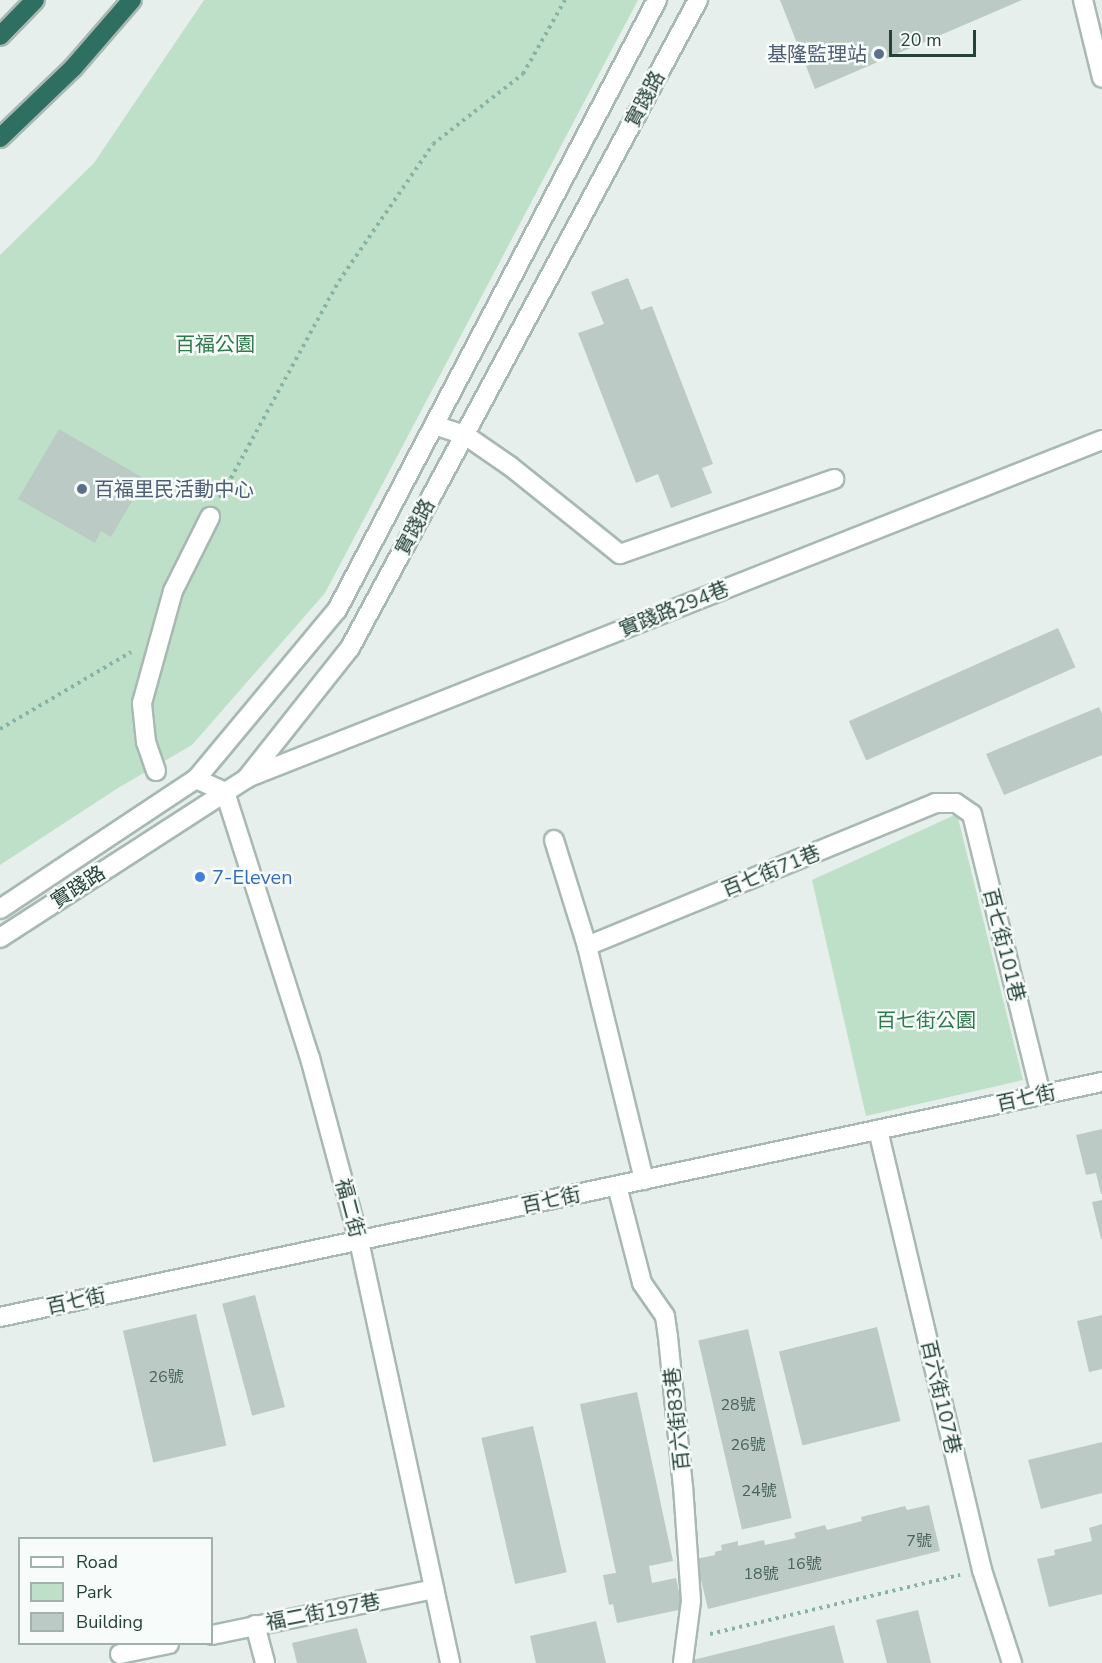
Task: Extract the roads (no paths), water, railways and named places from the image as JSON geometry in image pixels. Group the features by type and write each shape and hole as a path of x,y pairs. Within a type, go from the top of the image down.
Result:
{"highway":[{"path":"0,36 35,0"},
{"path":"0,138 74,68 132,0"}],"street":[{"name":"實踐路","path":"0,909 196,779 336,610 657,0"},
{"name":"實踐路","path":"0,938 246,778 350,648 698,0"},
{"path":"1083,0 1102,78"},
{"path":"434,425 465,435 510,466 620,555 834,478"},
{"name":"實踐路294巷","path":"246,778 1102,440"},
{"path":"156,771 146,742 142,703 173,591 210,517"},
{"path":"196,779 225,792"},
{"name":"福二街","path":"225,792 310,1058 359,1241 450,1663"},
{"name":"百七街71巷","path":"587,946 935,803 956,803"},
{"name":"百七街101巷","path":"956,803 972,814 1041,1095"},
{"path":"554,840 587,946 644,1180"},
{"name":"百七街","path":"0,1317 1102,1082"},
{"name":"百六街107巷","path":"878,1130 982,1570 1012,1663"},
{"name":"百六街83巷","path":"617,1186 642,1283 665,1316 683,1486 691,1601 683,1663"},
{"name":"福二街197巷","path":"213,1635 434,1590"},
{"path":"255,1625 265,1663"},
{"path":"120,1654 164,1645"}],"place":[{"name":"基隆監理站","path":"879,54"},
{"name":"百福里民活動中心","path":"82,489"},
{"name":"7-Eleven","path":"200,877"}],"park label":[{"name":"百福公園","path":"215,344"},
{"name":"百七街公園","path":"926,1020"}]}
